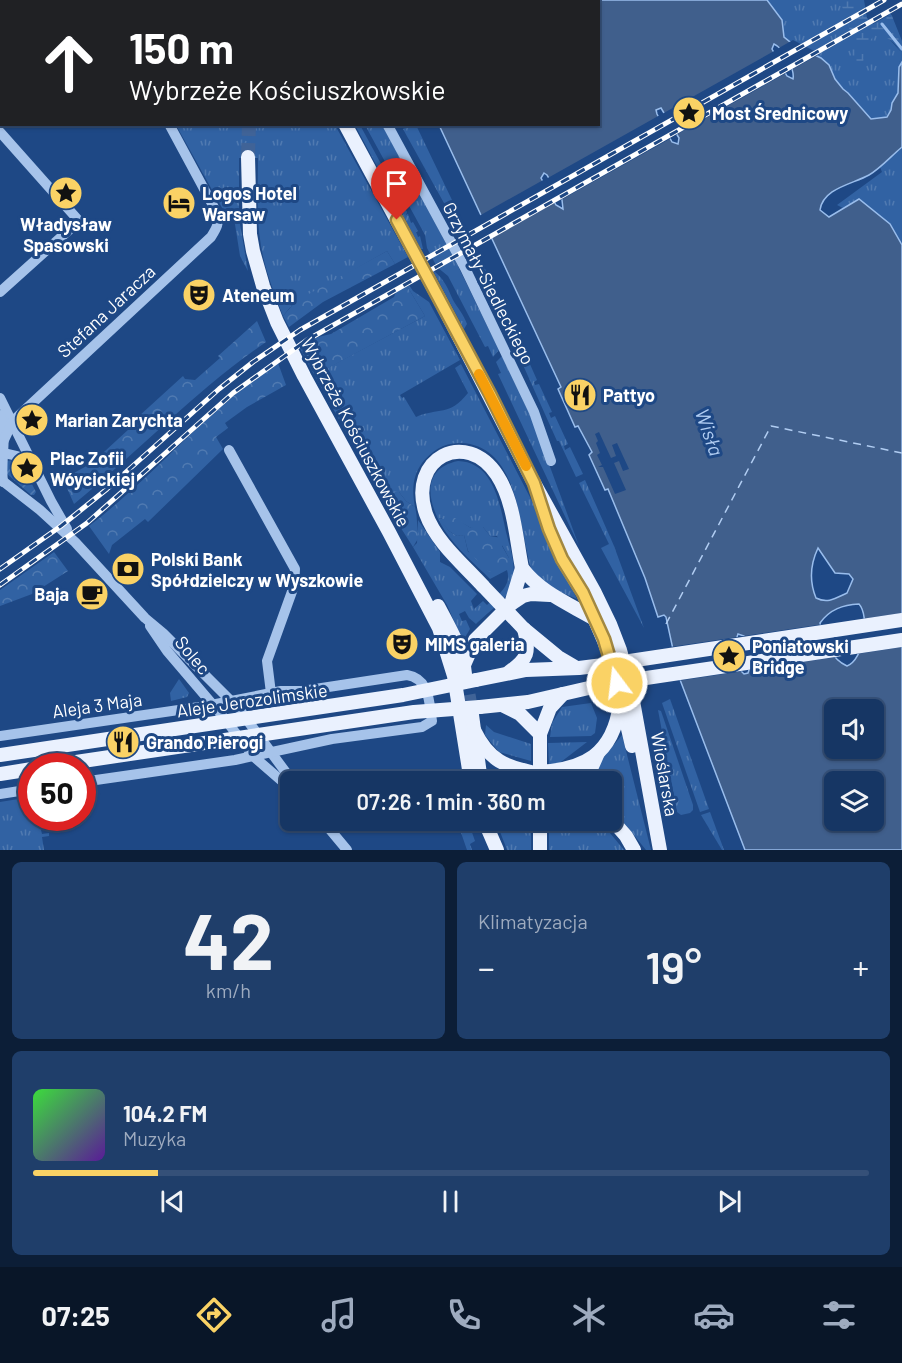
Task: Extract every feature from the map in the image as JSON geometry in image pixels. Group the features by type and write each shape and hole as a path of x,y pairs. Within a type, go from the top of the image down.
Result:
{"main road":[{"path":"346,126 442,304 534,483 549,529 562,559 583,593 608,651 626,717 648,816 659,847"},
{"name":"Wybrzeże Kościuszkowskie","path":"249,157 250,234 263,286 277,322 439,628 454,676 471,713"},
{"path":"579,668 558,657 524,629 439,537 427,515 422,497 423,481 429,468 441,457 456,452 473,454 494,470 507,498 522,568 550,595 593,618"},
{"name":"Wioślarska","path":"534,483 604,609 616,637 626,670 659,847"},
{"path":"389,532 410,557 438,606 452,632 468,673"},
{"path":"511,604 522,568"},
{"path":"468,673 474,640 511,604 531,594 550,595"},
{"name":"Aleje Jerozolimskie","path":"0,755 392,697 468,673 579,668 902,620"},
{"path":"508,673 520,664 527,652 524,629"},
{"name":"Aleje Jerozolimskie","path":"96,759 414,712 471,713 606,684 902,640"},
{"path":"538,771 540,734 553,703 566,692"},
{"path":"590,771 599,751 612,736 621,701"},
{"path":"502,705 520,714 540,734"},
{"path":"471,713 480,771"},
{"path":"471,713 471,771"},
{"path":"474,730 481,745 494,759 522,771"},
{"path":"561,771 569,769 599,751"},
{"path":"0,774 18,771"},
{"path":"489,831 497,850"},
{"path":"540,831 540,850"},
{"path":"622,831 634,850"}],"street":[{"name":"Stefana Jaracza","path":"13,421 211,237 218,224 219,218 215,208 170,126"},
{"name":"Grzymały-Siedleckiego","path":"388,126 465,268 534,412 551,461"},
{"path":"0,132 79,221 0,292"},
{"path":"0,398 44,487 39,497 28,501 2,480 0,470 3,426 0,415"},
{"path":"1,449 13,421"},
{"path":"1,449 34,467"},
{"path":"229,450 295,569 295,577 267,661 271,693"},
{"name":"Solec","path":"44,487 75,542"},
{"name":"Solec","path":"28,501 75,542 145,618 230,700 286,771"},
{"name":"Solec","path":"145,618 167,651 213,704 253,756 280,779"},
{"name":"Aleja 3 Maja","path":"0,736 271,693 302,691 407,675 414,676 427,688 432,721 422,726 332,739 273,752"},
{"path":"96,780 273,752"},
{"path":"0,794 18,791"},
{"path":"331,831 347,850"}],"green space":[{"path":"767,0 867,0 880,29 902,56 899,63 898,94 887,117 869,118 835,79 829,65 784,37 782,20"},
{"path":"840,0 882,0 892,16 902,41 902,122 871,119 887,117 898,91 898,66 901,57 898,47 877,33 866,48 860,72 855,68 855,46"},
{"path":"177,126 336,126 408,257 395,264 387,251 292,305 283,316 267,273 259,235 258,158 239,158 239,218 248,271 240,256 234,218 226,215"},
{"path":"356,126 361,126 407,212 406,215 408,214 411,223 413,222 418,231 416,232 418,237 420,236 423,249"},
{"path":"366,126 383,126 455,260 499,350 493,357 488,346 485,347 448,276 437,267 427,248 425,235"},
{"path":"416,126 523,348 518,353 455,223 403,129"},
{"path":"902,147 902,245 890,224 856,200 843,208 837,205 882,172 880,167"},
{"path":"387,251 395,264 323,302 289,327 283,316 296,301"},
{"path":"433,271 444,281 464,317 467,324 464,329"},
{"path":"409,285 413,291 429,302 460,360 400,395 404,397 416,417 449,409 468,393 455,368 461,364 535,507 577,599 548,585 532,570 510,482 492,455 478,446 455,443 434,451 422,463 416,474 413,490 415,507 399,492 387,496 390,511 306,360 320,372 425,316 407,286"},
{"path":"407,286 425,316 319,373 306,360 300,348 318,337 331,334 394,297 396,292"},
{"path":"257,321 266,342 192,400 74,504 63,479 92,463 129,429 127,427 183,376 185,379 195,380"},
{"path":"525,353 537,380 534,382 535,385 539,384 552,412 549,413 551,418 555,416 568,444 564,446 565,450 570,447 583,474 576,477 557,441 519,356"},
{"path":"502,356 534,423 579,546 498,374 501,373 496,362"},
{"path":"278,363 286,385 247,407 225,423 228,428 216,437 223,449 148,522 145,519 112,545 109,554 89,526 137,486 228,400"},
{"path":"12,460 22,465 36,492 34,495 31,495 6,473 7,461"},
{"path":"458,461 470,463 487,477 498,498 514,569 512,584 507,595 476,624 465,611 459,614 462,621 466,620 470,629 464,639 413,547 417,543 418,520 440,552 440,562 450,567 477,594 471,601 474,609 483,601 487,605 499,594 508,581 508,576 507,570 490,579 455,544 439,521 431,500 430,489 437,472 446,465","holes":["439,518 471,528 483,527 490,536 497,536 509,558 468,552 464,535 457,536 449,531"]},
{"path":"585,480 614,546 644,628 601,548 609,544 579,483"},
{"path":"392,491 399,492 415,507 419,537 413,547 390,511 387,496"},
{"path":"437,517 455,518 471,528 483,527 490,536 502,538 504,542 502,546 510,564 495,573 488,571 468,551 464,535 457,536 449,531"},
{"path":"54,552 68,571 32,594 0,606 0,590"},
{"path":"179,679 189,693 187,697 171,701 170,693"},
{"path":"670,699 709,809 700,812 662,703"},
{"path":"591,703 597,718 595,733 591,736 550,737 552,723 562,707"},
{"path":"658,710 661,711 693,805 690,813 681,815 677,812"},
{"path":"486,725 494,732 531,744 531,761 499,752 485,735"},
{"path":"622,735 651,850 646,850 622,820 622,771 596,771 597,765"},
{"path":"587,742 557,765 549,764 548,743"},
{"path":"18,799 18,831 49,833 49,836 42,837 44,850 0,850 0,802"},
{"path":"710,812 724,850 701,815"},
{"path":"460,831 472,831 475,841 470,844 472,850 467,850"},
{"path":"500,831 531,831 531,850 507,850"},
{"path":"549,831 608,831 624,850 549,850"}],"water":[{"name":"Wisła","path":"600,0 767,0 782,20 784,37 829,65 835,79 871,119 887,117 891,110 898,93 899,67 902,62 902,147 869,175 833,192 822,203 820,210 829,217 859,199 890,224 902,245 902,850 745,850 679,677 666,617 664,615 658,617 645,578 608,489 605,490 589,455 592,452 578,426 575,427 558,389 561,387 439,126 600,126","holes":["774,44 781,50 790,65 793,79 787,76 772,49","661,108 679,138 678,144 672,142 657,114 656,110","544,173 562,200 563,209 556,205 541,178","818,548 835,573 849,574 853,579 847,593 828,600 816,598 811,573","859,604 862,610 864,637 858,655 847,666 836,659 829,648 820,623 833,611 848,605","738,634 744,636 749,670 744,674 741,671"]}],"pier":[{"path":"864,0 885,0 889,15 873,24 867,18"},
{"path":"793,40 820,54 789,71 777,49"},
{"path":"776,50 788,72 674,136 662,114"},
{"path":"660,115 673,137 559,201 546,179"},
{"path":"545,179 558,201 490,239 479,216"},
{"path":"599,432 611,458 616,456 612,445 617,443 629,469 623,471 619,461 614,463 626,490 615,494 603,467 598,467 602,465 597,455 600,453 595,434"},
{"path":"902,613 902,647 857,654 861,619"},
{"path":"824,624 838,657 746,670 741,637 744,671 677,681 670,647"}],"waterway":[{"path":"882,24 902,49"}],"ferry route":[{"path":"666,624 771,426 902,453"}],"tunnel":[{"path":"248,157 249,126"},
{"path":"465,674 472,715"}],"railway":[{"path":"0,569 61,526 107,489 219,389 253,362 300,330 884,0"},
{"path":"0,585 87,523 233,393 307,340 902,4"}],"slow traffic":[{"path":"479,374 526,466"}],"place":[{"name":"Most Średnicowy","path":"689,113"},
{"name":"Władysław Spasowski","path":"66,193"},
{"name":"Logos Hotel Warsaw","path":"179,203"},
{"name":"Ateneum","path":"199,295"},
{"name":"Pattyo","path":"580,395"},
{"name":"Marian Zarychta","path":"32,420"},
{"name":"Plac Zofii Wóycickiej","path":"27,468"},
{"name":"Polski Bank Spółdzielczy w Wyszkowie","path":"128,569"},
{"name":"Baja","path":"92,594"},
{"name":"MIMS galeria","path":"402,644"},
{"name":"Poniatowski Bridge","path":"729,656"},
{"name":"Grando Pierogi","path":"123,742"}],"route":[{"path":"397,220 490,394 534,483 549,529 562,559 583,593 604,639 617,683"}]}
